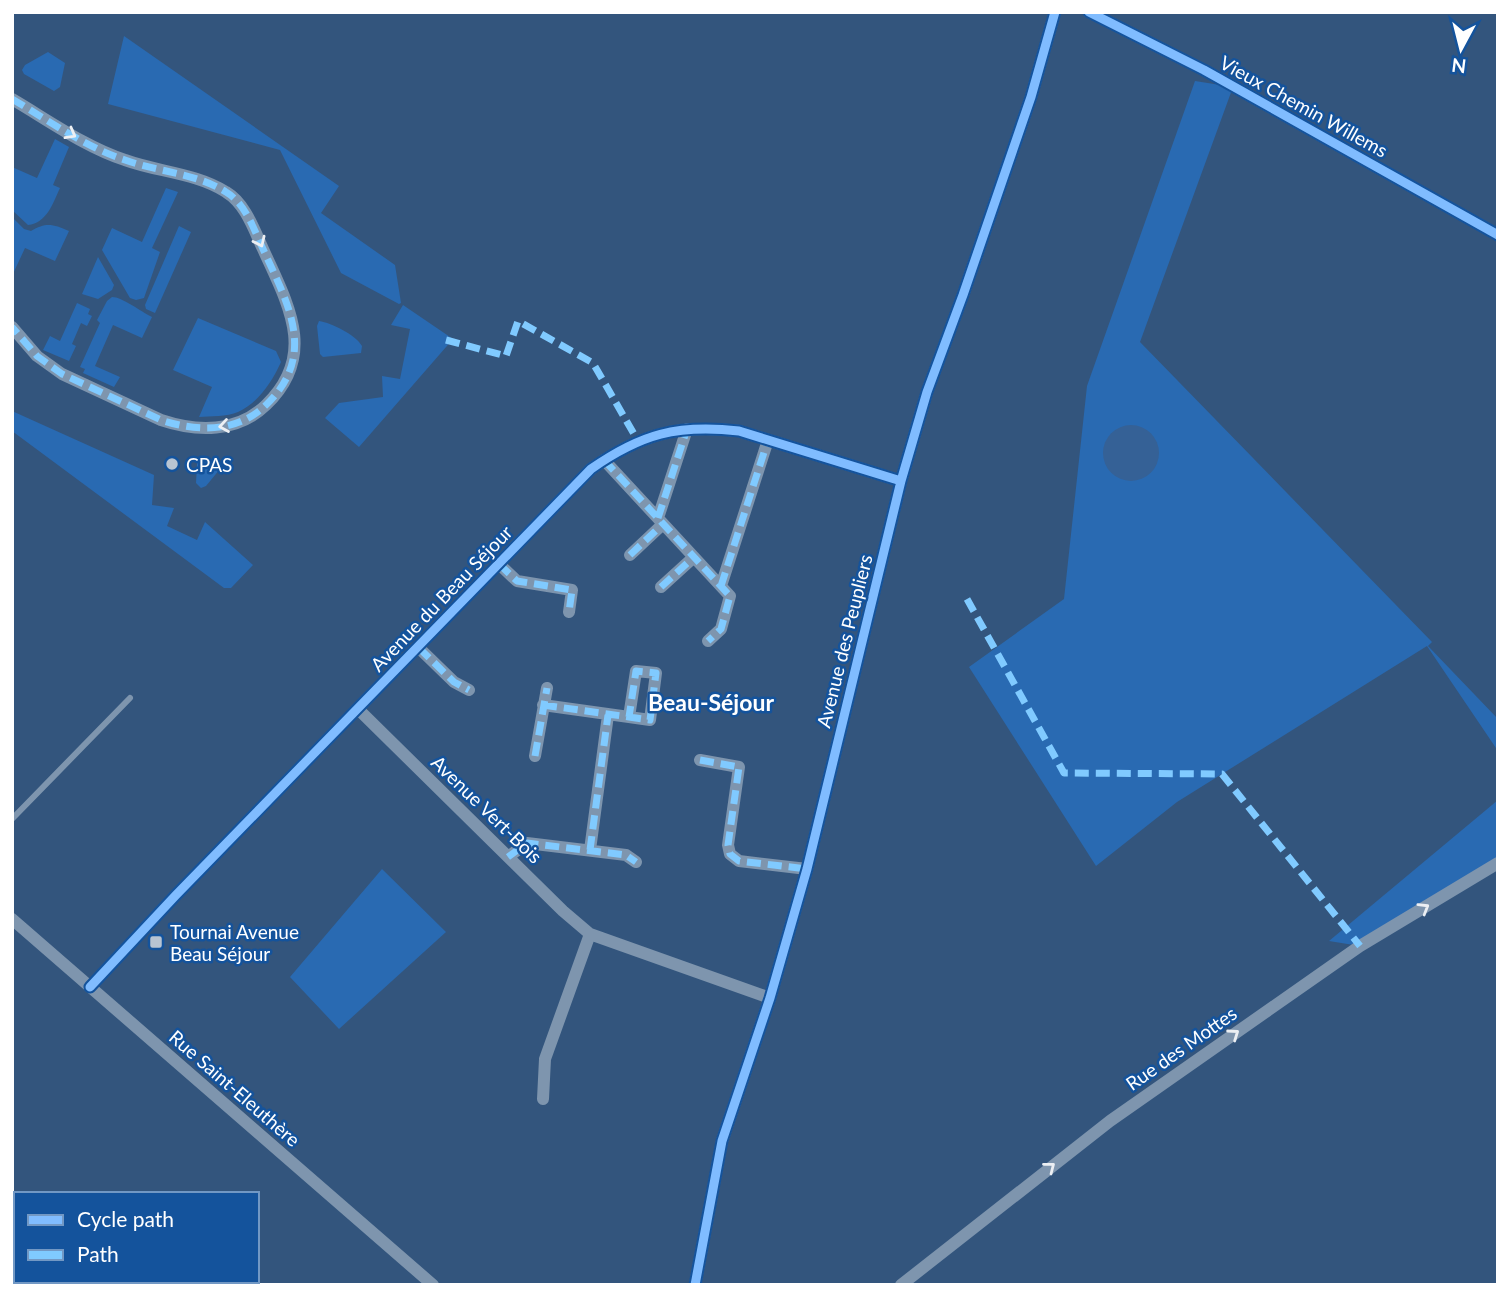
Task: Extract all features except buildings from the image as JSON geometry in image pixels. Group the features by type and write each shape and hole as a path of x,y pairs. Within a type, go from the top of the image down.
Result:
{"street":[{"name":"Avenue des Peupliers","path":"695,1285 722,1141 771,998 807,869 901,481 927,392 1031,97 1055,12"},
{"name":"Vieux Chemin Willems","path":"1090,12 1213,76 1498,235"},
{"path":"12,99 114,156 202,180 229,194 240,205 253,228 290,309 296,338 288,376 276,396 264,408 242,422 211,428 184,426 161,420 62,374 37,356 12,327"},
{"name":"Avenue du Beau Séjour","path":"90,987 176,895 591,469 604,460 650,436 687,429 711,428 768,440 901,481"},
{"path":"630,555 661,521 687,429"},
{"path":"721,586 768,440"},
{"path":"604,460 730,596 721,629 708,641"},
{"path":"661,587 694,557"},
{"name":"Avenue du Beau Séjour","path":"499,564 517,581 572,590 569,612"},
{"path":"419,648 454,682 469,690"},
{"path":"535,755 547,688"},
{"path":"543,705 629,717"},
{"name":"Avenue Vert-Bois","path":"358,709 590,934 771,998"},
{"path":"590,850 608,715"},
{"path":"700,760 739,767 728,845 730,855 739,861 807,869"},
{"path":"508,857 527,843 626,855 636,862"},
{"name":"Rue des Mottes","path":"901,1285 1110,1121 1360,946 1498,863"},
{"name":"Rue Saint-Eleuthère","path":"12,919 433,1285"},
{"path":"543,1099 545,1059 590,934"}],"lane":[{"path":"12,819 131,698"}],"shaded area":[{"path":"124,36 339,186 321,213 395,265 401,303 341,273 280,150 108,104"},
{"path":"48,52 65,63 60,87 54,91 24,74 22,70 25,65"},
{"path":"1195,81 1233,87 1140,342 1432,642 1428,646 1498,719 1498,751 1427,646 1177,802 1096,866 969,667 1064,599 1087,386"},
{"path":"55,139 69,147 53,185 60,188 45,216 28,225 12,210 12,167 37,178"},
{"path":"166,188 178,192 152,248 160,252 144,298 136,300 130,298 102,250 112,228 142,242"},
{"path":"12,217 24,229 31,231 50,225 69,231 55,261 25,248 12,276"},
{"path":"179,226 191,232 155,313 146,309 145,305"},
{"path":"98,257 114,285 112,290 98,299 82,294"},
{"path":"112,297 152,317 142,338 113,325 95,366 120,377 114,387 83,373 85,369 80,367 100,323 97,320"},
{"path":"77,303 90,309 88,314 92,316 87,326 81,323 72,344 76,346 69,361 43,350 50,336 60,341"},
{"path":"403,305 453,339 359,447 325,418 339,403 383,397 382,376 400,379 410,329 391,325"},
{"path":"198,318 276,351 281,362 264,391 238,412 224,416 199,417 212,387 173,370"},
{"path":"319,321 337,327 355,338 362,346 361,353 323,357 320,354 317,326"},
{"path":"12,411 154,475 152,505 174,508 167,526 197,540 205,522 253,565 231,588 224,588 12,431"},
{"path":"1131,425 1142,427 1151,433 1157,442 1157,464 1151,473 1142,479 1131,481 1120,479 1111,473 1105,464 1103,453 1105,442 1111,433 1120,427"},
{"path":"206,458 218,464 220,469 206,486 201,488 196,483 197,464 200,459"},
{"path":"1498,800 1498,861 1360,946 1329,941"},
{"path":"382,869 446,932 339,1029 290,977"}],"marked path":[{"path":"12,99 81,141 110,155 202,181 233,197 249,218 289,309 294,348 291,367 282,386 266,405 242,421 216,428 202,428 161,420 62,374 37,356 12,327"},
{"path":"446,340 506,356 518,321 593,363 638,441"},
{"path":"658,518 687,429"},
{"path":"721,586 768,440"},
{"path":"604,460 730,596 721,629 708,641"},
{"path":"630,555 663,524"},
{"path":"661,587 694,557"},
{"path":"499,564 517,581 572,590 569,612"},
{"path":"967,599 1064,773 1222,774 1360,946"},
{"path":"419,648 454,682 469,690"},
{"path":"543,705 629,717 636,671 656,673 650,720 629,717"},
{"path":"535,756 547,688"},
{"path":"590,850 608,715"},
{"path":"700,760 739,767 728,845 730,854 739,861 807,869"},
{"path":"508,857 527,843 626,855 636,862"}],"cycle path":[{"path":"695,1285 722,1141 770,998 807,869 901,481 927,392 1031,97 1055,12"},
{"path":"1089,12 1204,70 1498,235"},
{"path":"90,987 176,895 591,469 609,457 626,447 660,434 717,429 739,431 901,481"}],"place":[{"name":"CPAS","path":"172,464"},
{"name":"Tournai Avenue Beau Séjour","path":"156,942"}],"district":[{"name":"Beau-Séjour","path":"711,702"}]}
